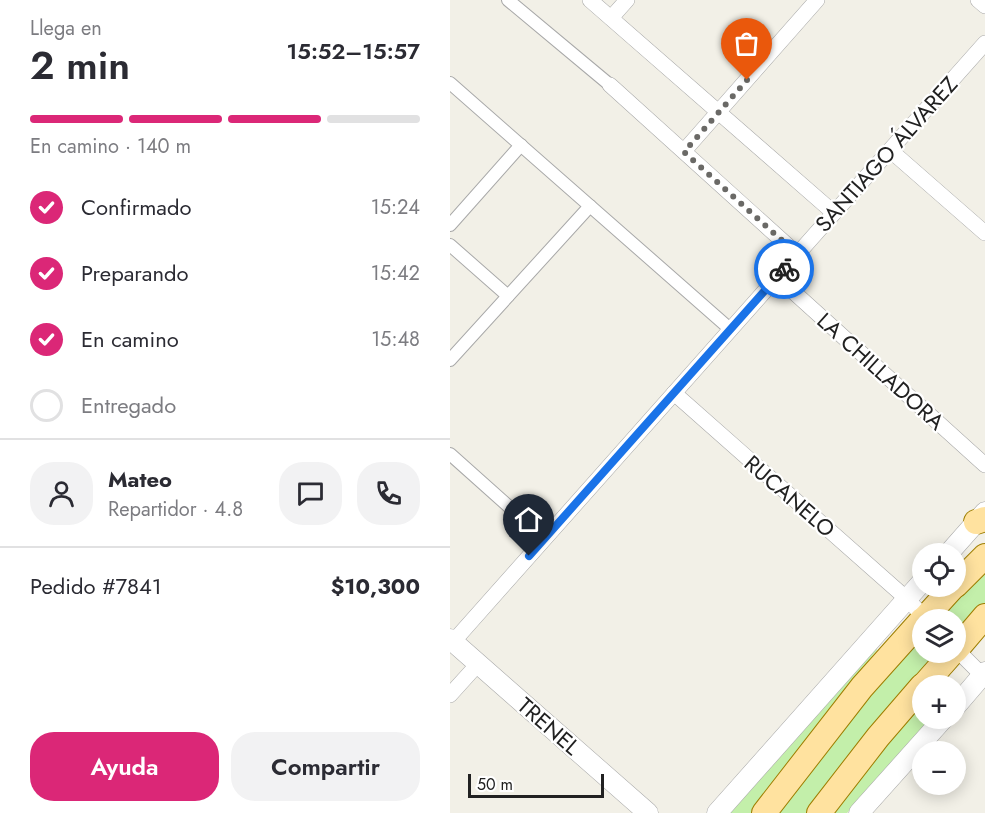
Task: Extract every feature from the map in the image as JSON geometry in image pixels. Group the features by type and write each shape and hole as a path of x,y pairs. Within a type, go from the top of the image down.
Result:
{"main road":[{"path":"966,575 985,556"},
{"path":"933,609 945,597"},
{"path":"966,638 985,616"},
{"path":"764,813 862,687 912,632"},
{"path":"933,675 943,663"},
{"path":"819,813 878,737 912,698"}],"street":[{"path":"508,0 610,85 797,254"},
{"path":"590,0 834,213"},
{"path":"611,18 627,0"},
{"path":"684,152 817,0"},
{"path":"978,0 985,6"},
{"name":"SANTIAGO ÁLVAREZ","path":"451,640 985,43"},
{"path":"450,83 730,329"},
{"path":"450,225 521,145"},
{"path":"890,150 985,232"},
{"path":"450,360 590,206"},
{"path":"450,245 508,296"},
{"name":"LA CHILLADORA","path":"777,277 985,465"},
{"name":"RUCANELO","path":"674,393 916,609"},
{"path":"450,454 544,538"},
{"path":"958,543 982,518"},
{"path":"717,813 912,593"},
{"name":"TRENEL","path":"451,640 648,813"},
{"path":"966,659 984,675 966,695"},
{"path":"450,695 478,664"},
{"path":"859,813 934,729"}],"green space":[{"path":"985,568 985,603 966,624 966,609 948,609 959,597 966,597 966,589"},
{"path":"912,646 912,663 930,663 920,675 912,675 912,685 808,813 774,813 880,680"},
{"path":"876,647 877,650 752,813 727,813"},
{"path":"912,710 912,729 922,729 847,813 830,813"}],"way so far":[{"path":"747,80 684,152 797,254 784,269"}],"route":[{"path":"529,556 784,269"}]}
